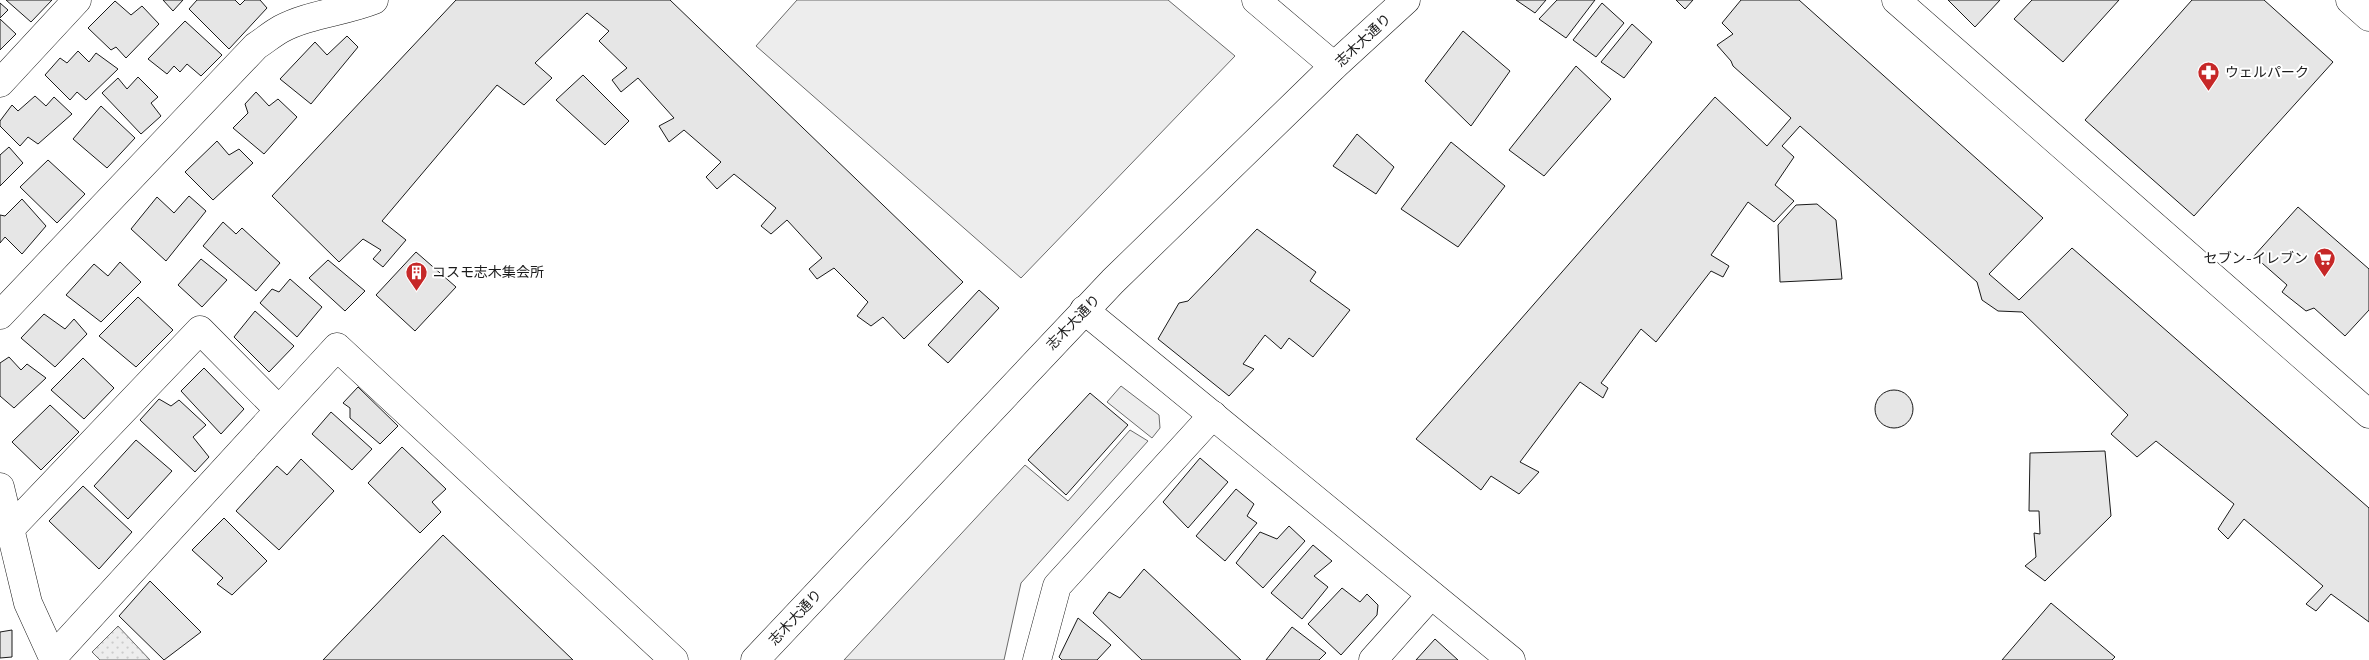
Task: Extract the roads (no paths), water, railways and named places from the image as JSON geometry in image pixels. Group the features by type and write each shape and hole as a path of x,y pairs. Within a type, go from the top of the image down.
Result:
{"street":[{"path":"0,83 77,0"},
{"path":"0,315 256,46 282,29 308,8 352,9 374,0"},
{"path":"1256,0 1334,66"},
{"name":"志木大通り","path":"755,660 1084,310 1334,66 1406,0"},
{"path":"1896,0 2369,414"},
{"path":"2350,0 2369,17"},
{"path":"1084,310 1511,660"},
{"path":"9,530 200,330 280,410"},
{"path":"0,487 28,604 53,658 337,347 674,660"},
{"path":"1037,660 1058,586 1212,415"},
{"path":"1373,660 1431,595"}],"place":[{"name":"ウェルパーク","path":"2209,91"},
{"name":"セブン-イレブン","path":"2324,277"},
{"name":"コスモ志木集会所","path":"416,291"}]}
